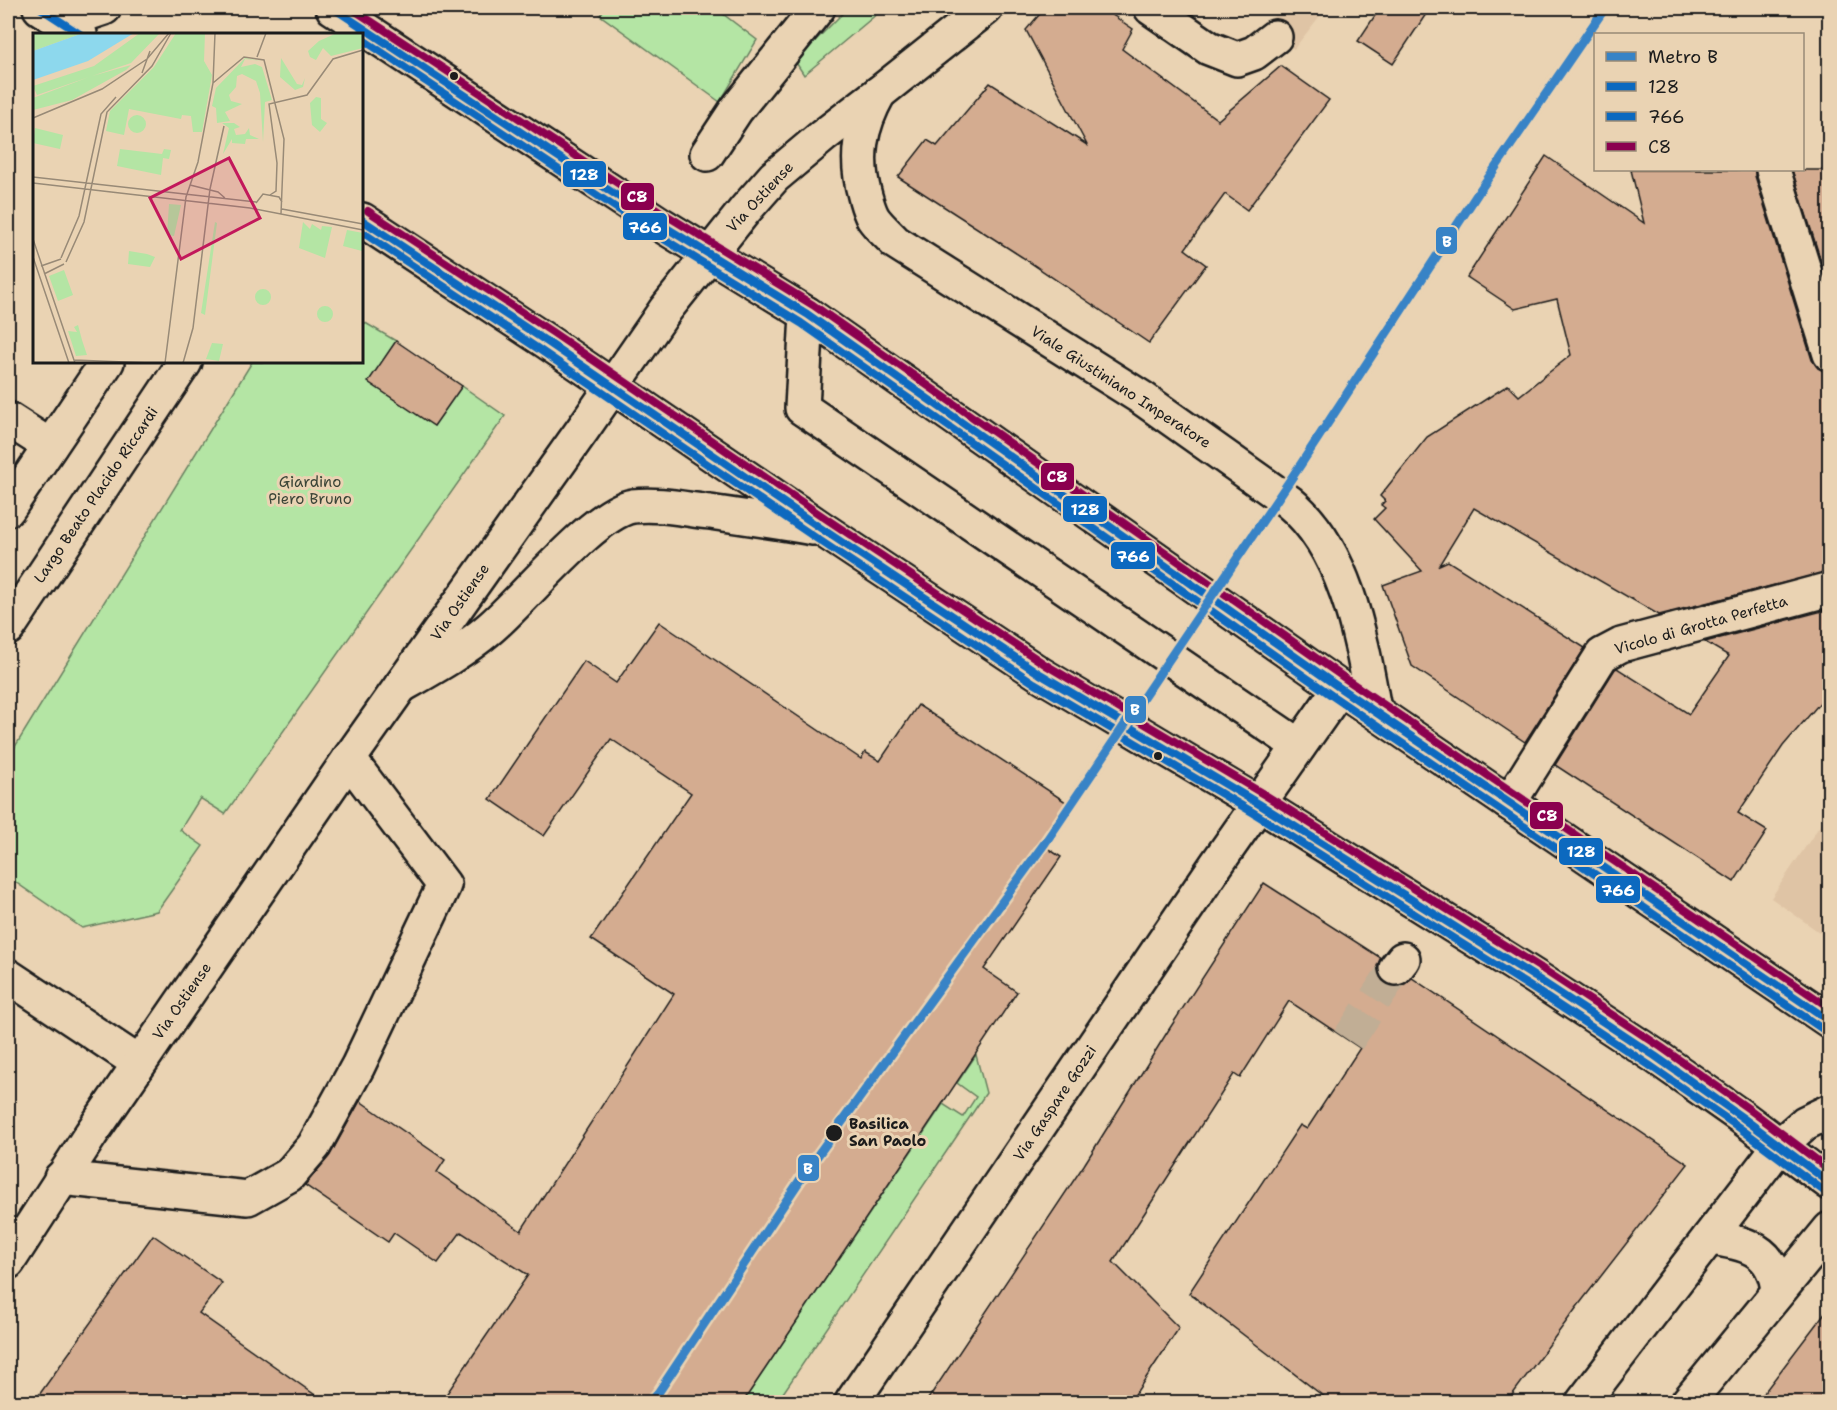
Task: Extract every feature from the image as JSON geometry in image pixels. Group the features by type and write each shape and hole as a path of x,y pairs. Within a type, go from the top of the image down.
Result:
{"street":[{"path":"61,21 104,8"},
{"path":"333,8 660,224 807,314 1340,688 1830,1021"},
{"path":"707,154 736,110 818,8"},
{"name":"Via Ostiense","path":"8,1262 61,1178 139,1063 400,686 584,429 666,309 774,177 986,8"},
{"path":"1151,8 1209,48 1237,59 1254,53 1275,37"},
{"name":"Viale Giustiniano Imperatore","path":"879,93 863,126 860,155 862,184 870,210 879,225 895,242 1142,398 1289,502 1305,516 1328,548 1344,586 1362,650 1374,709"},
{"path":"1773,171 1830,354"},
{"path":"363,221 1040,674 1259,804 1655,1056 1830,1183"},
{"path":"807,314 802,408 1299,746"},
{"path":"8,509 106,363"},
{"name":"Largo Beato Placido Riccardi","path":"8,628 184,363"},
{"path":"8,419 50,446"},
{"path":"400,686 453,656 488,629 606,518 630,507 653,505 677,507 822,529"},
{"name":"Vicolo di Grotta Perfetta","path":"1509,803 1602,655 1621,645 1830,589"},
{"path":"1259,804 1340,688"},
{"path":"61,1178 248,1198 290,1175 314,1146 358,1066 444,885 349,759"},
{"name":"Via Gaspare Gozzi","path":"852,1402 1259,804"},
{"path":"8,976 139,1063"},
{"path":"1583,1402 1780,1145 1805,1123 1830,1111"},
{"path":"1688,1402 1830,1229"},
{"path":"1709,1238 1742,1243 1758,1251 1770,1264 1776,1277 1778,1291"}],"shaded area":[{"path":"1282,8 1326,8 1294,49 1275,37 1265,26"},
{"path":"1829,812 1829,939 1771,898"}],"green space":[{"path":"605,8 715,8 757,40 720,102 600,15"},
{"path":"848,8 884,8 804,75 795,61"},
{"name":"Giardino Piero Bruno","path":"363,322 396,341 369,382 434,426 462,386 505,416 225,814 200,798 180,830 203,846 157,911 82,928 8,877 8,758 251,363 363,363"},
{"path":"976,1055 986,1093 777,1402 743,1402 943,1104 963,1117 976,1097 957,1083"}],"building":[{"path":"1045,8 1102,8 1133,29 1122,49 1218,120 1281,66 1329,100 1247,210 1225,194 1185,249 1206,265 1149,343 898,177 927,140 937,146 990,83 1087,145 1026,30"},
{"path":"1380,8 1430,8 1393,64 1358,41"},
{"path":"1546,156 1644,223 1631,171 1755,171 1812,360 1818,368 1830,372 1830,571 1659,615 1474,508 1439,565 1448,561 1585,648 1525,742 1412,666 1383,585 1422,571 1374,519 1385,508 1381,505 1385,501 1380,496 1427,437 1508,385 1519,396 1571,355 1557,299 1515,309 1467,277"},
{"path":"1830,170 1830,289 1792,171"},
{"path":"396,341 462,386 434,426 368,382"},
{"path":"1830,609 1830,691 1783,746 1738,813 1767,831 1734,882 1555,765 1615,669 1617,668 1689,714 1729,656 1705,642"},
{"name":"Basilica San Paolo","path":"659,622 861,759 865,752 880,761 918,705 1075,808 1047,848 1061,857 984,969 1017,992 743,1402 441,1402 528,1275 461,1232 438,1263 394,1233 388,1242 305,1185 330,1155 360,1101 445,1160 437,1172 521,1231 674,994 591,939 691,793 611,739 544,836 490,799 584,661 616,683"},
{"path":"1264,883 1381,958 1377,966 1378,974 1385,983 1394,987 1402,986 1412,978 1688,1164 1507,1402 1331,1402 1189,1293 1300,1125 1307,1129 1360,1048 1289,1001 1240,1078 1234,1074 1113,1262 1179,1328 1130,1402 926,1402 1084,1165"},
{"path":"153,1235 222,1283 199,1313 325,1402 34,1402"},
{"path":"1830,1306 1830,1402 1757,1402"}],"tunnel":[{"path":"1348,1040 1396,968"}],"metro line":[{"name":"B","path":"652,1402 804,1174 1045,843 1301,464 1480,190 1605,8"}],"transit line":[{"name":"128","path":"40,8 78,33"},
{"name":"128","path":"333,8 660,224 807,314 1340,688 1830,1021"},
{"name":"C8","path":"351,8 666,215 813,305 1346,679 1830,1008"},
{"name":"766","path":"363,40 654,233 801,323 1334,697 1824,1030"},
{"name":"C8","path":"368,211 552,332 1046,665 1265,795 1541,968 1661,1047 1830,1170"},
{"name":"128","path":"363,221 546,341 1040,674 1259,804 1535,977 1655,1056 1830,1183"},
{"name":"766","path":"363,233 1034,683 1254,813 1529,986 1737,1126 1824,1191"}],"place":[{"name":"Basilica San Paolo","path":"834,1133"}]}
